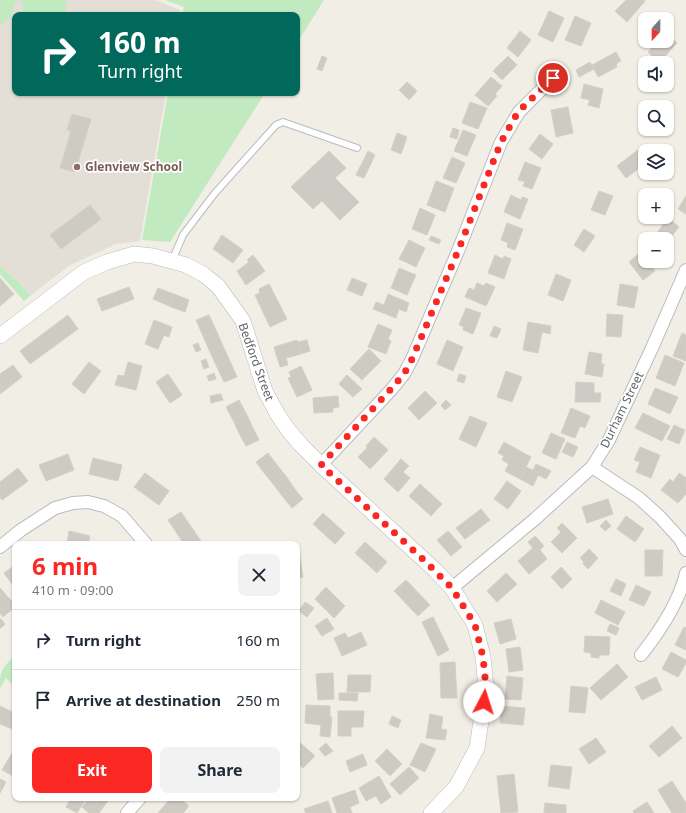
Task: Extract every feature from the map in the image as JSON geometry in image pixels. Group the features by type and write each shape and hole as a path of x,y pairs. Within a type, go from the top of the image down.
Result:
{"street":[{"path":"321,465 404,374 412,359 501,142 518,112 553,78"},
{"name":"Bedford Street","path":"0,336 84,272 107,262 134,254 153,256 186,265 203,274 218,286 243,321 265,391 288,431 321,465 435,570 452,588 475,625 483,657 486,687 477,748 456,787 431,813"},
{"name":"Durham Street","path":"452,588 535,519 592,467 609,440 652,348 686,270"},
{"path":"592,467 639,498 660,517 680,539 686,550"},
{"path":"0,547 21,530 55,508 73,503 88,502 104,506 122,516 143,541"},
{"path":"641,655 657,634 668,616 683,587 686,573"},
{"path":"127,813 137,801"}],"lane":[{"path":"172,261 183,235 215,193 276,125 283,122 357,148"}],"shaded area":[{"name":"Glenview School","path":"0,0 156,0 180,10 180,12 12,12 12,96 165,96 140,241 116,244 70,265 31,295 0,265"}],"green space":[{"path":"0,0 17,0 10,18 0,25"},
{"path":"21,0 66,0 65,12 24,12"},
{"path":"165,0 324,0 300,38 300,12 183,12 184,7"},
{"path":"167,96 263,96 170,242 142,240"},
{"path":"0,265 31,295 24,301 0,274"},
{"path":"12,658 12,684 6,678 0,689 1,673"}],"building":[{"path":"626,0 645,1 627,22 615,11"},
{"path":"549,11 564,18 553,42 538,35"},
{"path":"575,16 591,23 581,46 565,40"},
{"path":"520,31 531,40 518,57 507,48"},
{"path":"652,48 672,48 665,56 652,56 648,52"},
{"path":"616,52 621,61 616,64 617,67 598,77 592,65"},
{"path":"322,56 327,58 322,71 317,69"},
{"path":"508,56 517,65 502,80 493,71"},
{"path":"590,62 594,69 579,77 576,70"},
{"path":"491,77 502,86 495,94 497,96 488,106 475,95"},
{"path":"407,82 417,91 409,100 399,90"},
{"path":"584,84 603,89 599,108 588,105 590,100 581,98"},
{"path":"470,102 487,108 478,129 462,123"},
{"path":"568,107 573,133 556,137 551,110"},
{"path":"72,114 91,119 75,172 60,168 71,131 67,130"},
{"path":"453,128 459,130 457,139 450,137"},
{"path":"463,130 476,135 467,156 454,151"},
{"path":"397,133 407,137 401,154 391,150"},
{"path":"540,134 553,144 542,159 529,149"},
{"path":"638,150 638,169 626,178 617,166"},
{"path":"329,151 346,168 335,178 359,202 340,220 322,201 313,209 291,187"},
{"path":"368,151 375,155 364,178 356,175"},
{"path":"452,157 465,163 456,183 443,178"},
{"path":"525,162 541,168 532,189 523,186 525,182 518,180"},
{"path":"436,181 454,188 445,212 427,205"},
{"path":"599,191 613,196 605,215 591,210"},
{"path":"511,195 521,200 522,197 528,199 520,219 504,212"},
{"path":"686,196 686,214 678,209"},
{"path":"90,205 101,219 61,249 50,235"},
{"path":"420,208 435,215 427,235 412,229"},
{"path":"507,223 523,229 515,250 507,247 508,243 501,240"},
{"path":"674,223 679,227 674,233 674,232 658,232 664,224"},
{"path":"584,229 595,236 584,252 574,245"},
{"path":"222,235 243,250 233,263 213,249"},
{"path":"431,236 441,240 439,244 429,240"},
{"path":"409,240 425,248 416,267 399,259"},
{"path":"638,254 638,268 653,268 655,271 643,280 629,262"},
{"path":"253,255 265,271 246,285 237,271 249,262 247,260"},
{"path":"495,255 503,259 504,256 511,259 504,279 488,273"},
{"path":"399,268 416,275 407,295 391,288"},
{"path":"556,274 571,280 563,301 548,295"},
{"path":"0,278 14,294 0,306"},
{"path":"352,278 367,284 362,296 347,290"},
{"path":"477,283 484,286 486,283 495,287 486,306 465,297 469,288 474,290"},
{"path":"269,284 287,319 270,327 255,295 260,293 259,289"},
{"path":"620,284 638,287 634,308 617,305"},
{"path":"129,287 134,299 118,305 113,293"},
{"path":"158,288 174,294 169,306 153,299"},
{"path":"113,293 118,305 102,311 97,299"},
{"path":"174,294 189,300 185,312 169,306"},
{"path":"388,294 409,303 406,312 399,309 396,318 373,309 376,302 384,305"},
{"path":"466,308 481,313 473,334 463,330 464,327 459,325"},
{"path":"607,314 623,315 621,337 606,336"},
{"path":"68,315 78,329 30,364 20,351"},
{"path":"209,315 216,330 203,336 196,320"},
{"path":"154,320 172,327 169,337 164,335 158,349 145,344"},
{"path":"528,322 551,326 550,334 542,332 538,353 523,350"},
{"path":"378,324 392,330 388,339 391,341 386,354 368,347"},
{"path":"494,326 501,329 497,338 490,336"},
{"path":"216,330 223,346 210,352 203,336"},
{"path":"682,333 686,335 686,361 673,356"},
{"path":"297,340 301,354 286,358 288,365 280,367 274,347"},
{"path":"307,340 310,351 301,354 298,342"},
{"path":"447,340 463,347 453,371 437,364"},
{"path":"198,343 201,350 196,352 193,345"},
{"path":"223,346 230,361 217,367 210,352"},
{"path":"369,349 381,361 362,380 350,369"},
{"path":"589,352 602,354 601,364 604,364 602,377 585,374"},
{"path":"665,355 684,363 675,386 656,378"},
{"path":"206,359 209,367 204,369 201,361"},
{"path":"230,361 237,377 224,382 217,367"},
{"path":"89,362 101,371 84,394 72,384"},
{"path":"128,362 142,366 136,390 115,385 118,375 124,376"},
{"path":"13,365 22,377 0,394 0,374"},
{"path":"301,366 312,390 297,397 288,378 291,377 289,372"},
{"path":"506,371 522,377 512,402 497,397"},
{"path":"214,373 216,379 209,381 207,376"},
{"path":"168,374 182,395 170,403 156,382"},
{"path":"459,374 466,376 464,383 457,381"},
{"path":"347,375 362,389 353,397 339,384"},
{"path":"576,382 594,383 594,393 601,393 600,402 575,402"},
{"path":"655,388 678,397 670,414 648,404"},
{"path":"425,391 437,403 419,420 408,408"},
{"path":"221,394 223,400 211,403 210,396"},
{"path":"338,396 339,407 333,408 333,412 314,413 313,398"},
{"path":"239,400 246,413 233,420 226,407"},
{"path":"446,400 451,405 445,410 441,405"},
{"path":"571,408 590,416 585,428 580,426 575,438 561,433"},
{"path":"246,413 252,426 239,433 233,420"},
{"path":"643,413 670,426 662,441 635,428"},
{"path":"470,416 487,423 476,447 459,439"},
{"path":"674,425 685,430 679,444 667,439"},
{"path":"252,426 259,440 246,446 239,433"},
{"path":"551,433 565,439 556,459 542,453"},
{"path":"374,437 388,450 370,469 358,457 367,448 366,446"},
{"path":"504,442 531,457 520,479 505,471 509,464 502,460 504,456 498,453"},
{"path":"567,442 578,447 573,457 562,452"},
{"path":"640,447 660,455 651,478 636,472 640,462 634,460"},
{"path":"268,453 277,465 265,474 256,462"},
{"path":"68,454 74,470 46,481 39,465"},
{"path":"93,458 122,465 118,481 89,474"},
{"path":"401,459 409,466 403,472 410,478 398,492 384,479"},
{"path":"536,464 551,471 546,479 538,475 533,486 520,479 526,467 533,470"},
{"path":"277,465 286,476 274,485 265,474"},
{"path":"18,468 28,481 2,500 0,497 0,482"},
{"path":"145,473 169,491 159,505 134,487"},
{"path":"679,473 686,478 686,494 678,503 661,490 670,479 673,482"},
{"path":"286,476 294,488 283,497 274,485"},
{"path":"507,481 521,491 508,509 494,499"},
{"path":"420,484 442,504 431,516 409,496"},
{"path":"294,488 303,499 292,508 283,497"},
{"path":"608,499 613,514 587,523 582,507"},
{"path":"481,509 490,520 465,539 456,528"},
{"path":"181,512 201,541 182,541 168,520"},
{"path":"323,513 334,523 324,534 313,524"},
{"path":"626,516 644,529 635,542 617,529"},
{"path":"606,520 611,526 605,531 600,526"},
{"path":"334,523 345,533 335,544 324,534"},
{"path":"562,523 577,538 562,553 551,542 561,532 557,528"},
{"path":"69,531 90,536 89,541 67,541"},
{"path":"448,531 462,547 451,556 437,540"},
{"path":"535,536 544,546 540,550 547,559 529,574 518,561 533,548 528,542"},
{"path":"365,542 387,562 377,573 355,553"},
{"path":"589,549 598,558 588,569 580,558"},
{"path":"645,550 663,550 662,576 645,576"},
{"path":"300,558 303,577 300,578"},
{"path":"12,567 12,584 4,573"},
{"path":"561,567 572,579 562,589 551,577"},
{"path":"506,573 517,584 497,602 487,591"},
{"path":"616,579 626,584 621,596 610,591"},
{"path":"406,580 430,605 418,616 394,591"},
{"path":"636,585 651,592 644,606 629,600"},
{"path":"326,587 345,606 334,618 315,599"},
{"path":"0,588 12,602 12,610 3,617 0,613"},
{"path":"601,600 625,612 618,625 595,613"},
{"path":"305,602 314,608 307,617 300,612"},
{"path":"433,617 449,650 438,656 422,622"},
{"path":"0,618 5,624 1,628 0,628"},
{"path":"327,618 334,629 322,636 315,626"},
{"path":"511,619 516,639 500,644 494,623"},
{"path":"610,624 619,628 616,635 607,631"},
{"path":"684,627 686,628 686,650 675,645"},
{"path":"361,632 367,645 342,656 334,638 345,633 348,638"},
{"path":"585,636 610,637 609,655 599,655 599,658 591,657 591,653 584,652"},
{"path":"520,647 523,670 509,672 506,649"},
{"path":"671,652 686,660 686,663 678,677 662,669"},
{"path":"455,662 457,698 441,698 440,663"},
{"path":"617,664 628,677 601,700 590,688"},
{"path":"333,673 334,699 318,700 316,674"},
{"path":"348,675 371,675 370,692 347,692"},
{"path":"507,676 523,678 521,700 505,699"},
{"path":"656,677 662,690 642,700 635,687"},
{"path":"571,686 588,688 585,713 569,712"},
{"path":"339,693 358,693 357,701 339,700"},
{"path":"306,705 330,706 330,717 332,717 330,737 320,736 321,725 305,723"},
{"path":"0,706 12,712 12,729 0,724"},
{"path":"501,706 525,708 523,725 500,723"},
{"path":"338,711 364,711 363,727 351,727 351,736 338,736"},
{"path":"430,714 443,717 441,729 447,730 445,740 426,738"},
{"path":"392,716 401,720 398,728 389,724"},
{"path":"672,726 682,738 659,757 649,746"},
{"path":"596,738 606,752 589,764 579,749"},
{"path":"300,743 315,756 303,768 300,765"},
{"path":"326,743 333,751 325,756 319,749"},
{"path":"421,743 436,749 425,772 410,765"},
{"path":"387,749 402,764 390,776 375,761"},
{"path":"12,753 12,775 2,770"},
{"path":"363,754 367,765 350,772 346,761"},
{"path":"551,765 572,767 569,789 548,786"},
{"path":"409,767 419,778 400,795 390,784"},
{"path":"514,774 518,812 501,813 497,776"},
{"path":"379,776 391,797 381,804 376,796 366,801 359,788"},
{"path":"0,779 6,782 0,793"},
{"path":"672,781 686,803 686,813 672,813 658,790"},
{"path":"355,790 359,803 350,807 352,813 337,813 332,798"},
{"path":"69,801 84,801 77,813 66,807"},
{"path":"87,801 108,801 99,813 89,813 82,807"},
{"path":"168,801 183,801 189,806 183,813 158,813"},
{"path":"328,801 332,813 306,813 304,809"},
{"path":"647,802 654,813 634,813 633,811"},
{"path":"545,803 566,805 566,813 544,813"}],"place":[{"name":"Glenview School","path":"77,167"}],"route":[{"path":"484,702 486,687 483,657 475,625 452,588 435,570 321,465 404,374 412,359 458,251 501,142 518,112 553,78"}]}
